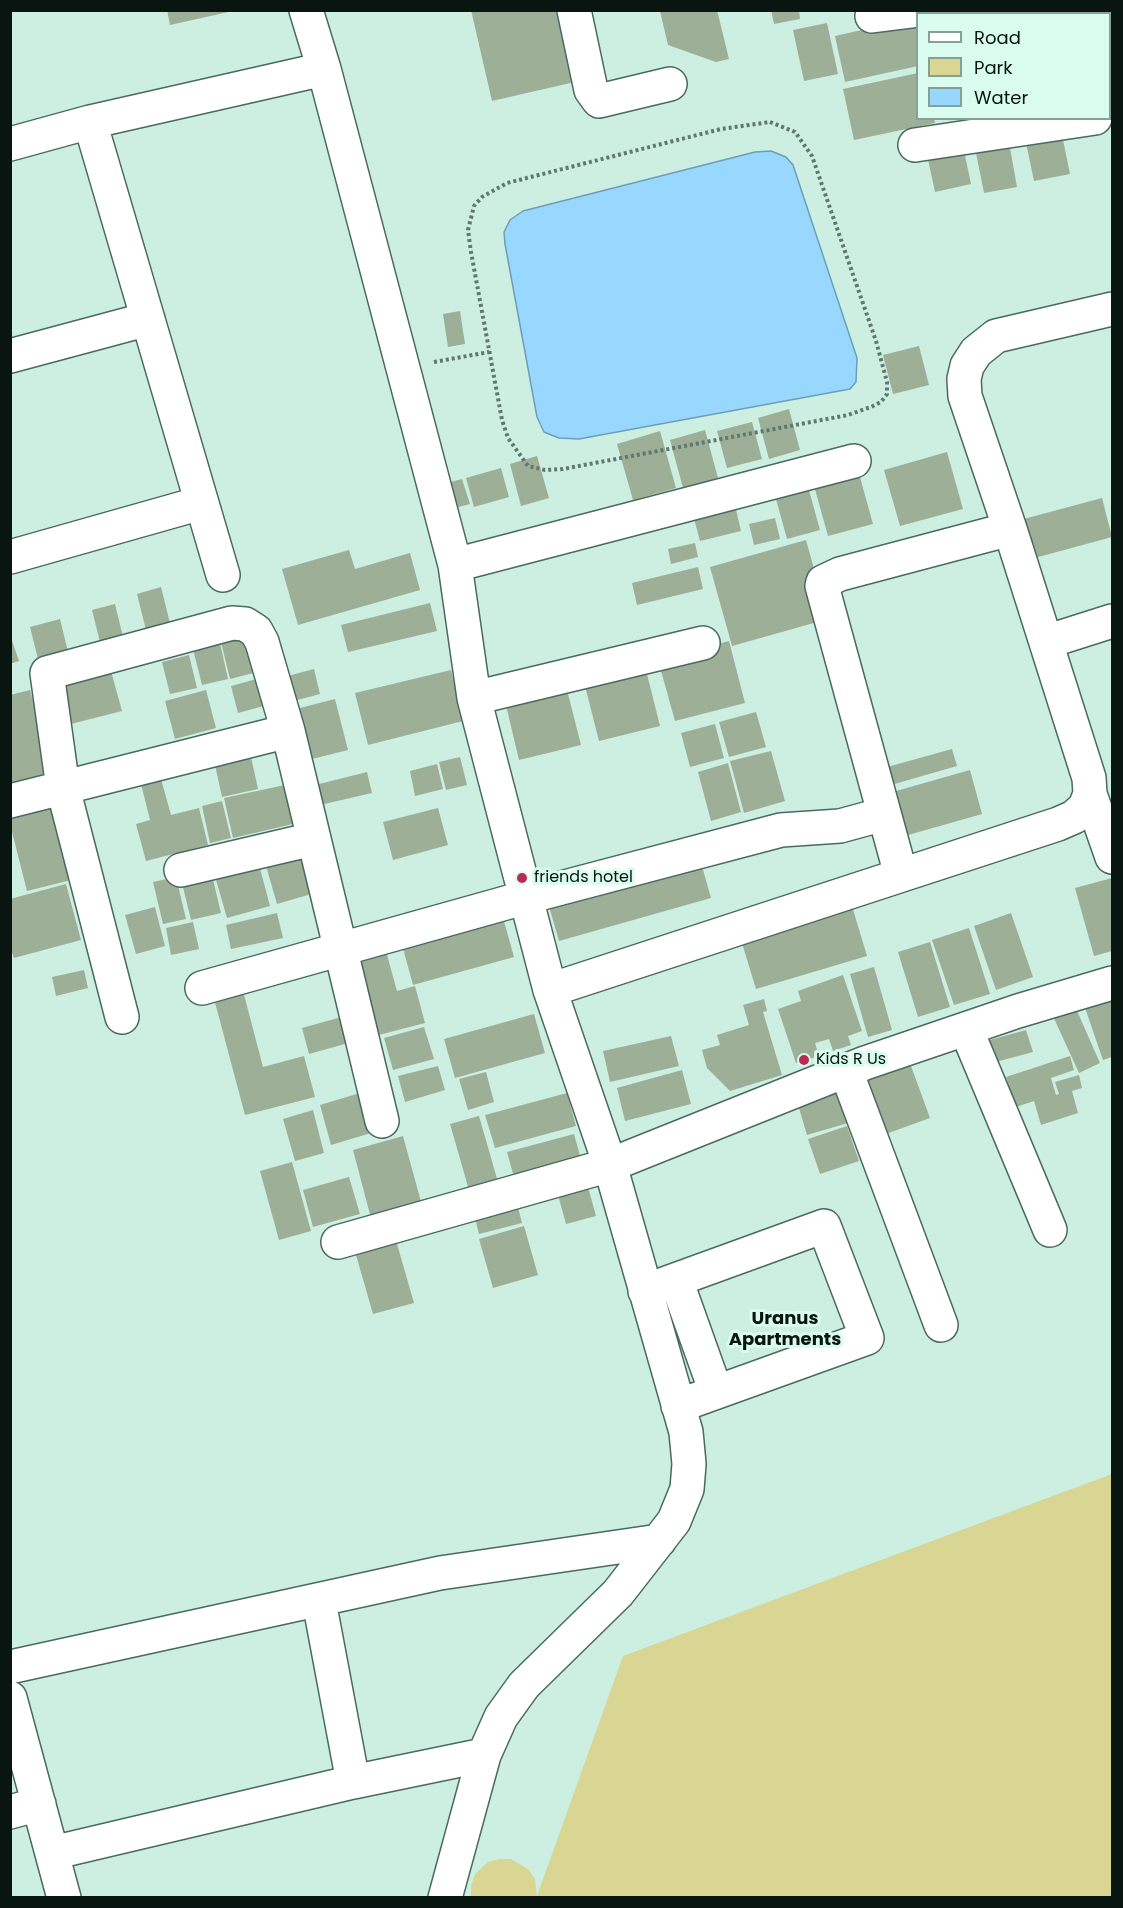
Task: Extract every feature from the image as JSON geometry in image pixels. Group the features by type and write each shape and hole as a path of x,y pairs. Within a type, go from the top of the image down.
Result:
{"street":[{"path":"306,10 324,69 456,565 474,698 550,990 610,1165 686,1432 689,1464 687,1489 674,1521 618,1593 524,1685 501,1718 484,1755 445,1898"},
{"path":"574,10 591,90 598,101 670,84"},
{"path":"872,16 920,10"},
{"path":"10,144 90,122 324,69"},
{"path":"915,145 1082,120"},
{"path":"90,122 223,575"},
{"path":"1113,309 996,336 976,352 968,366 965,396 1089,778 1090,794 1113,857"},
{"path":"10,356 148,319"},
{"path":"456,565 854,461"},
{"path":"10,557 201,503"},
{"path":"901,875 836,647 823,582 840,574 1010,529"},
{"path":"1046,642 1113,621"},
{"path":"122,1017 63,788 47,673 232,622 246,624 256,631 288,732 382,1121"},
{"path":"474,698 703,643"},
{"path":"10,801 288,732"},
{"path":"550,990 1058,824 1074,817 1084,807 1090,794"},
{"path":"202,988 339,948 781,830 840,826 884,814"},
{"path":"180,870 313,839"},
{"path":"338,1242 610,1165 846,1071 966,1029 1113,983"},
{"path":"966,1029 1050,1230"},
{"path":"846,1071 941,1325"},
{"path":"645,1291 825,1226 867,1338 678,1406"},
{"path":"676,1280 716,1392"},
{"path":"10,1667 440,1574 659,1541"},
{"path":"319,1601 353,1782"},
{"path":"10,1698 25,1808 52,1853 64,1898"},
{"path":"52,1853 353,1782 484,1755"}],"path":[{"path":"770,122 795,132 812,156 876,341 887,381 887,394 881,402 871,408 848,415 545,470 528,466 508,438 489,352 468,230 474,206 482,196 507,183 721,129 770,122"},
{"path":"403,368 489,352"}],"green space":[{"path":"1112,1474 1112,1897 471,1897 471,1885 475,1874 488,1862 499,1859 511,1859 528,1869 535,1879 537,1896 623,1656"}],"water":[{"path":"771,151 786,157 793,165 857,358 856,382 850,389 579,439 559,438 544,432 537,417 505,244 504,232 510,220 523,211 755,152"}],"building":[{"path":"167,10 233,10 233,11 170,25"},
{"path":"471,10 563,10 579,81 492,101"},
{"path":"717,10 729,59 716,62 668,45 660,11"},
{"path":"771,10 799,10 800,19 774,24"},
{"path":"999,10 1041,10 1041,12 999,12"},
{"path":"1044,10 1089,10 1090,12 1044,12"},
{"path":"914,18 916,66 845,82 835,36"},
{"path":"827,23 838,74 804,81 793,30"},
{"path":"916,73 916,120 934,120 935,123 854,140 843,89"},
{"path":"1061,130 1070,174 1034,181 1025,138"},
{"path":"962,141 971,184 935,192 926,150"},
{"path":"1009,142 1017,187 984,193 975,148"},
{"path":"460,311 465,344 448,347 443,314"},
{"path":"919,346 929,385 893,394 883,355"},
{"path":"789,409 800,450 769,459 758,418"},
{"path":"752,422 762,459 727,468 717,431"},
{"path":"705,430 718,478 683,488 670,440"},
{"path":"660,431 676,488 633,500 617,444"},
{"path":"947,452 963,509 900,526 884,470"},
{"path":"537,456 549,498 521,506 510,464"},
{"path":"501,468 509,497 474,507 466,478"},
{"path":"858,470 873,524 828,536 813,482"},
{"path":"462,479 470,504 443,511 436,486"},
{"path":"807,483 820,530 787,539 774,492"},
{"path":"1102,498 1112,537 1031,559 1020,520"},
{"path":"734,501 741,531 700,541 692,511"},
{"path":"775,518 780,539 754,545 749,524"},
{"path":"806,540 828,619 732,646 710,567"},
{"path":"695,543 698,557 671,564 668,549"},
{"path":"349,550 355,569 410,553 420,590 298,625 282,569"},
{"path":"698,567 703,589 637,605 632,583"},
{"path":"161,587 170,623 146,630 137,594"},
{"path":"430,603 437,631 348,652 341,625"},
{"path":"115,604 124,641 101,646 92,610"},
{"path":"60,619 69,656 39,663 30,627"},
{"path":"255,634 265,670 230,679 221,642"},
{"path":"10,635 19,661 10,664"},
{"path":"729,641 745,703 675,721 658,660"},
{"path":"220,643 228,679 202,685 193,649"},
{"path":"189,655 197,688 170,694 162,662"},
{"path":"645,666 660,726 599,741 584,682"},
{"path":"314,669 320,694 286,703 280,678"},
{"path":"451,670 463,721 368,745 355,693"},
{"path":"111,671 122,711 63,726 53,686"},
{"path":"260,678 267,705 238,713 231,686"},
{"path":"565,682 581,745 519,760 504,697"},
{"path":"30,690 52,772 10,783 10,695"},
{"path":"206,690 216,728 175,739 165,701"},
{"path":"335,699 348,750 312,759 300,708"},
{"path":"756,712 766,747 729,757 719,722"},
{"path":"715,724 724,758 690,767 681,733"},
{"path":"249,748 258,789 222,797 213,756"},
{"path":"952,749 957,766 884,787 880,769"},
{"path":"771,751 785,801 744,813 730,761"},
{"path":"460,757 467,785 446,790 439,762"},
{"path":"728,763 741,812 711,821 698,772"},
{"path":"437,764 443,789 415,796 410,771"},
{"path":"970,770 982,814 894,839 882,795"},
{"path":"367,772 372,793 320,805 315,785"},
{"path":"161,779 171,815 199,808 208,845 146,861 136,824 150,820 141,784"},
{"path":"285,785 293,824 233,838 224,798"},
{"path":"54,795 75,879 27,891 10,824 10,805"},
{"path":"222,801 231,838 210,843 202,806"},
{"path":"438,808 448,845 393,860 383,822"},
{"path":"302,848 315,893 277,904 264,859"},
{"path":"698,852 711,898 559,941 546,896"},
{"path":"258,861 270,906 227,918 214,873"},
{"path":"211,871 221,913 191,920 181,879"},
{"path":"176,877 186,919 163,924 153,882"},
{"path":"1112,878 1112,951 1094,956 1075,888"},
{"path":"66,884 81,940 14,958 10,946 10,899"},
{"path":"849,896 867,956 756,989 738,930"},
{"path":"155,907 165,946 136,954 125,915"},
{"path":"277,913 283,938 231,949 226,925"},
{"path":"1011,913 1033,977 996,990 974,926"},
{"path":"502,914 514,957 413,985 401,941"},
{"path":"193,922 199,949 171,955 166,928"},
{"path":"969,928 990,994 954,1005 932,940"},
{"path":"930,942 950,1007 918,1017 898,952"},
{"path":"384,944 397,991 415,986 425,1023 375,1036 352,953"},
{"path":"874,967 892,1030 868,1037 850,974"},
{"path":"84,970 88,988 56,996 52,977"},
{"path":"843,975 862,1031 848,1036 851,1045 833,1051 829,1039 815,1043 819,1056 796,1063 778,1009 801,1001 798,991"},
{"path":"242,987 263,1067 304,1056 315,1097 245,1115 213,995"},
{"path":"1112,994 1112,1057 1103,1060 1083,1002"},
{"path":"764,999 767,1011 763,1012 782,1075 730,1091 707,1068 702,1050 720,1045 717,1035 749,1025 743,1005"},
{"path":"1074,1004 1100,1063 1079,1073 1052,1014"},
{"path":"534,1014 545,1053 455,1078 444,1039"},
{"path":"345,1016 352,1042 309,1054 302,1028"},
{"path":"424,1027 434,1059 393,1070 384,1038"},
{"path":"1026,1030 1033,1052 992,1063 986,1041"},
{"path":"671,1036 679,1066 610,1082 603,1051"},
{"path":"907,1055 930,1118 883,1135 860,1071"},
{"path":"1070,1056 1074,1070 1051,1078 1056,1095 1059,1094 1055,1082 1079,1075 1082,1088 1072,1091 1078,1113 1041,1125 1034,1101 1016,1107 1006,1077"},
{"path":"438,1066 445,1090 405,1102 398,1076"},
{"path":"682,1070 691,1104 625,1121 617,1088"},
{"path":"486,1072 494,1102 468,1110 459,1079"},
{"path":"844,1084 855,1121 807,1135 796,1098"},
{"path":"360,1093 371,1133 331,1145 320,1105"},
{"path":"567,1093 576,1126 495,1148 485,1115"},
{"path":"313,1110 324,1153 295,1161 283,1119"},
{"path":"479,1116 498,1182 469,1190 450,1124"},
{"path":"847,1126 859,1161 820,1174 808,1139"},
{"path":"574,1134 584,1170 517,1188 507,1152"},
{"path":"403,1136 423,1209 372,1222 353,1150"},
{"path":"292,1162 311,1231 279,1240 260,1171"},
{"path":"349,1177 360,1214 313,1227 303,1190"},
{"path":"588,1187 596,1216 566,1224 558,1195"},
{"path":"515,1195 522,1223 479,1234 472,1206"},
{"path":"524,1226 538,1275 493,1288 479,1239"},
{"path":"393,1230 414,1303 373,1314 352,1241"}],"place":[{"name":"friends hotel","path":"522,878"},
{"name":"Kids R Us","path":"804,1060"}],"district":[{"name":"Uranus Apartments","path":"785,1329"}]}
